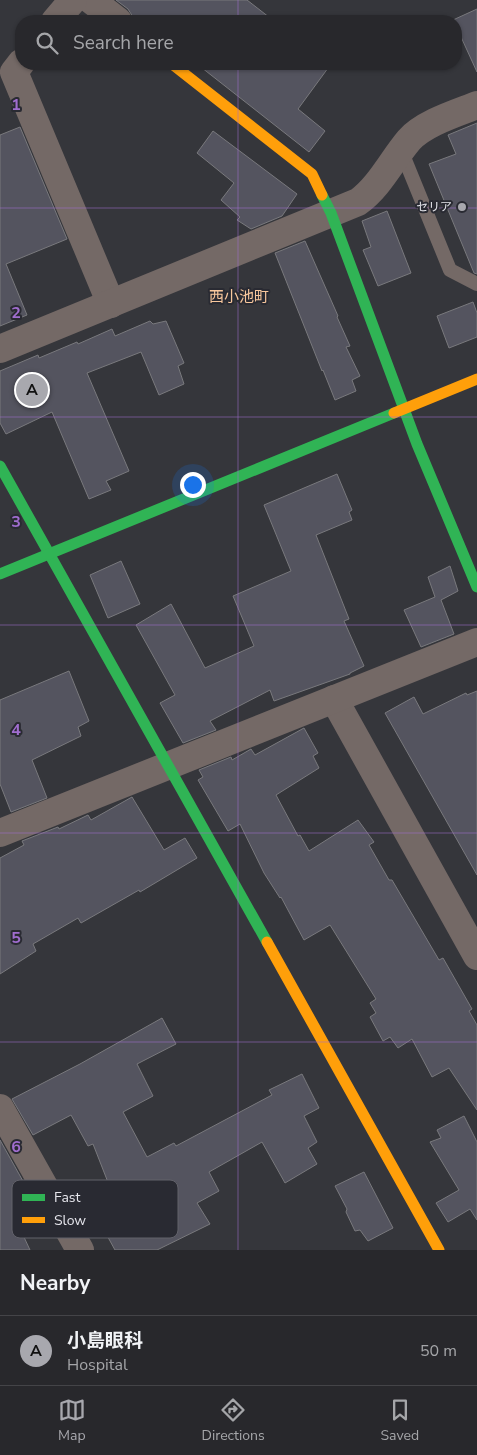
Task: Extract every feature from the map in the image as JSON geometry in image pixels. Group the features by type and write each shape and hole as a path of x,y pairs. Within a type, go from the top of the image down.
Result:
{"street":[{"path":"60,15 72,0"},
{"path":"91,0 110,15"},
{"path":"16,70 14,72 111,304"},
{"path":"180,70 312,174 331,213 403,408 477,587"},
{"path":"0,349 358,202 368,195 410,138 422,129 477,104"},
{"path":"0,574 477,379"},
{"path":"0,466 439,1250"},
{"path":"0,833 477,642"},
{"path":"334,699 477,956"},
{"path":"0,1108 41,1180"},
{"path":"73,1238 80,1250"}],"lane":[{"path":"401,150 450,270 477,284"}],"building":[{"path":"116,0 247,0 266,15 132,15 128,9"},
{"path":"477,9 477,72 462,39 462,16"},
{"path":"205,70 327,70 298,109 325,131 309,152"},
{"name":"セリア","path":"477,123 477,274 474,273 429,164 456,154 448,135"},
{"path":"20,127 67,239 6,264 27,315 0,326 0,135"},
{"path":"213,131 297,194 282,216 251,229 237,220 240,217 221,200 234,183 197,153"},
{"path":"387,211 411,273 378,286 363,250 371,247 362,221"},
{"path":"305,241 338,316 350,346 346,347 360,376 352,380 356,391 335,400 275,253"},
{"path":"473,302 477,313 477,337 449,348 437,316"},
{"path":"150,321 153,324 166,321 184,363 178,366 184,384 159,395 141,352 87,373 129,471 106,481 111,490 89,499 52,412 6,434 0,423 0,371 38,355 39,358 77,342 78,344 112,329 115,336"},
{"path":"337,474 352,510 349,512 352,520 316,535 349,619 344,621 364,666 350,674 274,701 270,690 210,721 216,730 183,743 160,703 175,695 136,625 171,604 205,668 254,646 233,596 291,571 264,505"},
{"path":"121,561 140,604 108,618 90,575"},
{"path":"450,566 458,591 441,600 454,634 421,647 404,610 435,597 428,577"},
{"path":"69,671 89,721 78,727 81,736 32,760 47,798 11,812 0,784 0,700"},
{"path":"477,691 477,875 385,713 414,697 423,714 466,693 467,695"},
{"path":"304,728 318,753 313,756 319,768 276,795 298,836 300,835 309,851 358,820 374,842 369,845 389,880 392,880 439,960 443,958 472,1009 469,1011 477,1025 477,1110 449,1068 432,1077 412,1039 398,1048 390,1037 383,1041 370,1017 376,1013 370,1003 376,999 330,925 304,940 281,897 264,873 240,824 228,831 198,780 203,777 199,770 231,757 232,760 251,749 255,755"},
{"path":"132,797 164,850 185,838 197,858 140,892 139,890 81,923 78,918 33,944 36,951 0,974 0,858 24,845 22,841 58,827 59,829 88,815 91,820"},
{"path":"162,1018 176,1044 137,1064 153,1096 123,1112 147,1157 174,1143 176,1146 272,1095 269,1090 302,1074 319,1108 304,1116 317,1142 308,1148 317,1164 285,1183 262,1142 209,1172 219,1191 197,1203 210,1224 157,1250 115,1250 108,1238 178,1238 178,1180 107,1180 93,1144 88,1146 71,1115 33,1135 12,1099 80,1064"},
{"path":"464,1116 477,1142 477,1220 470,1209 448,1222 436,1203 459,1190 430,1142 441,1138 437,1130"},
{"path":"0,1140 22,1180 12,1180 12,1238 24,1238 30,1250 0,1250"},
{"path":"364,1172 393,1228 368,1241 360,1230 355,1231 346,1212 347,1209 335,1186"}],"traffic: fast":[{"path":"322,195 331,213 417,444 477,587"},
{"path":"0,574 394,413"},
{"path":"0,466 267,942"}],"traffic: slow":[{"path":"180,70 312,174 322,195"},
{"path":"394,413 477,379"},
{"path":"267,942 439,1250"}],"place":[{"name":"セリア","path":"462,207"},
{"name":"小島眼科","path":"32,390"}],"district":[{"name":"西小池町","path":"239,297"}]}
